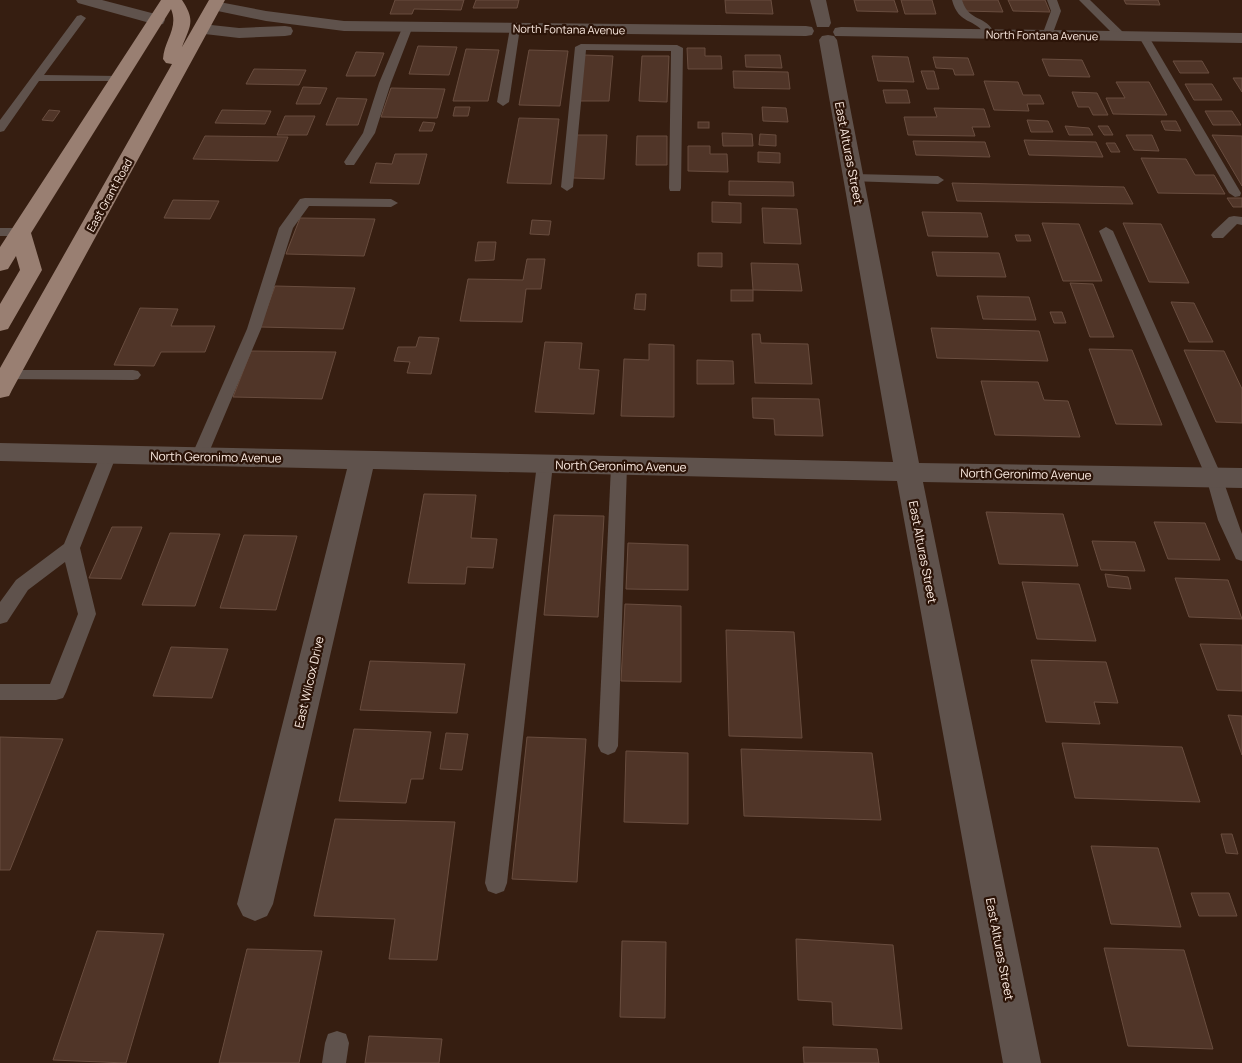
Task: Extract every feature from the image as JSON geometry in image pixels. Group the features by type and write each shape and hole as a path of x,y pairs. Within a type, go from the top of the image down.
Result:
{"main road":[{"path":"0,264 10,232 119,79 169,0"},
{"path":"174,0 182,12 183,21 181,32 171,55 175,78"},
{"name":"East Grant Road","path":"4,382 202,30 210,2"},
{"path":"0,324 31,270 10,232"}],"street":[{"path":"84,0 157,20"},
{"name":"East Alturas Street","path":"818,0 854,178 908,472 1022,1063"},
{"path":"210,2 266,16 331,25"},
{"path":"202,30 239,33 279,32 331,25"},
{"name":"North Fontana Avenue","path":"331,25 1242,38"},
{"name":"North Geronimo Avenue","path":"0,452 1242,478"},
{"name":"East Wilcox Drive","path":"255,904 362,459"}],"lane":[{"path":"957,0 961,12 980,23 989,30 990,34"},
{"path":"1051,35 1049,30 1056,11 1052,0"},
{"path":"1084,0 1122,37"},
{"path":"0,128 81,18"},
{"path":"350,162 369,133 385,83 408,26"},
{"path":"503,102 515,28"},
{"path":"600,48 601,29"},
{"path":"662,30 663,48"},
{"path":"1144,38 1236,193"},
{"path":"567,187 581,47 677,48 675,188"},
{"path":"36,78 119,79"},
{"path":"854,178 938,180"},
{"path":"199,457 254,329 286,228 305,202 391,203"},
{"path":"1218,235 1234,220 1242,221"},
{"path":"1106,231 1214,477 1227,520 1242,554"},
{"path":"4,382 133,375"},
{"path":"0,617 22,584 72,548 109,454"},
{"path":"496,884 545,464"},
{"path":"608,746 620,466"},
{"path":"0,692 56,692 87,614 72,548"}],"building":[{"path":"395,0 464,0 461,10 414,9 412,14 390,14"},
{"path":"476,0 519,0 517,8 473,8"},
{"path":"725,0 771,0 773,14 726,13"},
{"path":"854,0 894,0 898,12 857,11"},
{"path":"901,0 932,0 936,14 905,14"},
{"path":"961,0 998,0 1003,12 965,11"},
{"path":"1008,0 1045,0 1050,12 1013,11"},
{"path":"1124,0 1158,0 1160,5 1126,4"},
{"path":"418,46 457,47 449,75 409,74"},
{"path":"687,48 705,48 705,56 721,56 722,69 688,69"},
{"path":"466,49 499,50 488,101 453,101"},
{"path":"529,50 568,51 560,106 519,105"},
{"path":"356,52 384,53 375,76 346,76"},
{"path":"584,55 613,56 609,101 579,101"},
{"path":"745,55 780,55 782,68 746,67"},
{"path":"642,56 669,56 667,102 639,101"},
{"path":"872,56 908,57 914,82 878,81"},
{"path":"933,57 968,58 974,75 955,75 953,69 936,68"},
{"path":"1042,59 1082,60 1090,77 1049,76"},
{"path":"1173,61 1202,61 1209,73 1180,73"},
{"path":"254,69 306,70 299,85 246,84"},
{"path":"733,71 788,72 790,89 734,88"},
{"path":"921,71 934,71 939,89 927,89"},
{"path":"1233,78 1242,78 1242,92"},
{"path":"984,81 1018,82 1023,95 1040,95 1044,104 1027,104 1029,111 994,110"},
{"path":"1116,82 1149,82 1167,115 1113,114 1106,98 1125,98"},
{"path":"1185,84 1212,84 1222,100 1194,100"},
{"path":"303,87 327,88 320,104 296,104"},
{"path":"391,88 445,89 437,118 381,117"},
{"path":"883,90 907,90 910,103 886,103"},
{"path":"1072,92 1097,93 1108,115 1093,115 1089,107 1078,107"},
{"path":"337,98 367,99 358,125 326,125"},
{"path":"455,107 470,107 468,116 453,116"},
{"path":"762,107 786,108 788,122 763,121"},
{"path":"934,108 984,109 990,127 972,127 975,136 908,135 904,117 937,117"},
{"path":"49,110 60,111 53,121 42,120"},
{"path":"222,110 271,111 265,124 215,123"},
{"path":"1205,111 1232,111 1241,125 1213,125"},
{"path":"285,116 315,116 307,135 277,135"},
{"path":"519,118 559,119 551,184 507,183"},
{"path":"1027,120 1048,121 1053,132 1031,132"},
{"path":"1161,121 1176,121 1181,131 1165,130"},
{"path":"423,122 435,123 432,131 419,131"},
{"path":"698,122 709,122 709,128 698,128"},
{"path":"1065,126 1089,128 1093,135 1069,135"},
{"path":"1098,126 1108,126 1113,135 1104,135"},
{"path":"722,133 752,134 753,146 723,146"},
{"path":"760,134 776,135 776,146 759,145"},
{"path":"575,135 607,135 604,179 573,178"},
{"path":"1126,135 1152,135 1159,151 1134,150"},
{"path":"1212,135 1242,136 1242,186"},
{"path":"205,136 288,137 278,161 193,159"},
{"path":"637,136 667,136 667,165 636,165"},
{"path":"1024,140 1096,142 1103,157 1029,155"},
{"path":"913,141 985,142 990,157 916,155"},
{"path":"1106,143 1115,143 1120,152 1111,152"},
{"path":"688,146 710,146 710,154 727,154 728,172 688,171"},
{"path":"758,152 780,153 780,163 758,162"},
{"path":"395,154 427,154 419,184 370,183 376,163 392,164"},
{"path":"1141,158 1186,159 1195,175 1214,175 1225,194 1158,193"},
{"path":"729,181 793,182 794,196 729,195"},
{"path":"952,183 1124,187 1133,204 957,201"},
{"path":"1227,198 1242,198 1242,207 1233,207"},
{"path":"173,200 219,201 210,219 164,218"},
{"path":"712,202 741,203 741,223 712,222"},
{"path":"762,208 797,209 801,244 764,243"},
{"path":"922,212 981,213 988,237 928,236"},
{"path":"300,218 375,219 364,256 286,254"},
{"path":"532,220 551,221 549,235 530,234"},
{"path":"1042,223 1079,224 1102,281 1063,281"},
{"path":"1123,223 1161,224 1189,283 1149,282"},
{"path":"1015,235 1029,235 1031,241 1017,241"},
{"path":"478,242 496,242 494,260 475,261"},
{"path":"932,252 999,253 1006,277 937,276"},
{"path":"698,253 722,253 722,267 698,266"},
{"path":"527,259 545,259 541,289 526,289 522,322 460,321 468,279 523,280"},
{"path":"751,263 798,264 802,291 753,290"},
{"path":"1070,283 1093,284 1114,337 1090,337"},
{"path":"275,286 355,288 343,329 260,327"},
{"path":"731,290 753,290 753,301 731,301"},
{"path":"636,294 646,294 645,310 634,309"},
{"path":"977,296 1029,297 1036,320 983,319"},
{"path":"1171,302 1194,303 1213,342 1189,342"},
{"path":"140,308 178,309 171,326 215,326 205,352 161,352 154,366 114,365"},
{"path":"1050,312 1062,312 1066,323 1054,323"},
{"path":"931,328 1039,331 1048,361 937,358"},
{"path":"752,334 760,334 761,343 808,344 812,384 755,383"},
{"path":"419,337 439,338 431,374 407,373 410,362 394,361 398,347 416,347"},
{"path":"545,342 582,343 579,369 599,370 594,414 535,412"},
{"path":"649,344 674,345 674,417 621,416 624,359 649,360"},
{"path":"1089,349 1132,350 1162,425 1116,424"},
{"path":"1184,350 1224,351 1242,389 1242,423 1216,422"},
{"path":"251,351 336,352 322,399 233,397"},
{"path":"697,360 733,361 734,384 697,384"},
{"path":"981,381 1038,382 1044,400 1068,401 1080,437 995,435"},
{"path":"752,398 819,399 823,436 775,435 774,419 753,418"},
{"path":"424,494 476,495 471,538 497,539 493,568 467,567 465,584 408,583"},
{"path":"986,512 1063,514 1078,566 999,564"},
{"path":"554,515 604,516 598,617 544,615"},
{"path":"1154,522 1205,523 1220,560 1168,559"},
{"path":"112,527 142,527 121,579 89,578"},
{"path":"170,533 220,534 195,606 142,605"},
{"path":"244,535 297,536 276,610 220,608"},
{"path":"1092,541 1135,542 1145,571 1101,570"},
{"path":"628,543 688,545 688,590 626,589"},
{"path":"1105,574 1128,577 1131,589 1108,587"},
{"path":"1175,578 1228,580 1242,619 1189,617"},
{"path":"1022,582 1079,584 1096,641 1037,639"},
{"path":"625,604 681,606 681,682 621,681"},
{"path":"726,630 794,632 802,738 729,736"},
{"path":"1200,644 1242,645 1242,691 1217,690"},
{"path":"171,647 228,649 212,698 153,696"},
{"path":"1031,660 1106,662 1118,703 1094,702 1100,724 1046,722"},
{"path":"370,661 465,664 457,713 360,710"},
{"path":"1228,715 1242,716 1242,755"},
{"path":"354,729 431,732 423,779 411,779 406,803 339,801"},
{"path":"446,733 468,734 462,770 440,769"},
{"path":"0,737 63,739 10,870 0,870"},
{"path":"527,737 586,739 577,882 512,879"},
{"path":"1062,743 1182,747 1200,802 1075,798"},
{"path":"741,749 872,753 881,820 744,816"},
{"path":"626,751 688,753 688,824 624,822"},
{"path":"335,819 455,822 437,960 389,959 395,919 314,916"},
{"path":"1221,834 1232,834 1238,854 1226,853"},
{"path":"1091,846 1158,848 1181,927 1111,924"},
{"path":"1191,893 1229,893 1237,916 1199,916"},
{"path":"97,931 164,934 126,1063 53,1060"},
{"path":"796,939 893,945 902,1029 833,1025 832,1002 798,1000"},
{"path":"622,941 666,942 665,1018 620,1017"},
{"path":"1104,948 1184,950 1213,1049 1128,1046"},
{"path":"247,949 322,951 299,1063 219,1063"},
{"path":"369,1036 442,1039 439,1063 365,1063"},
{"path":"803,1047 877,1049 879,1063 804,1063"}]}
